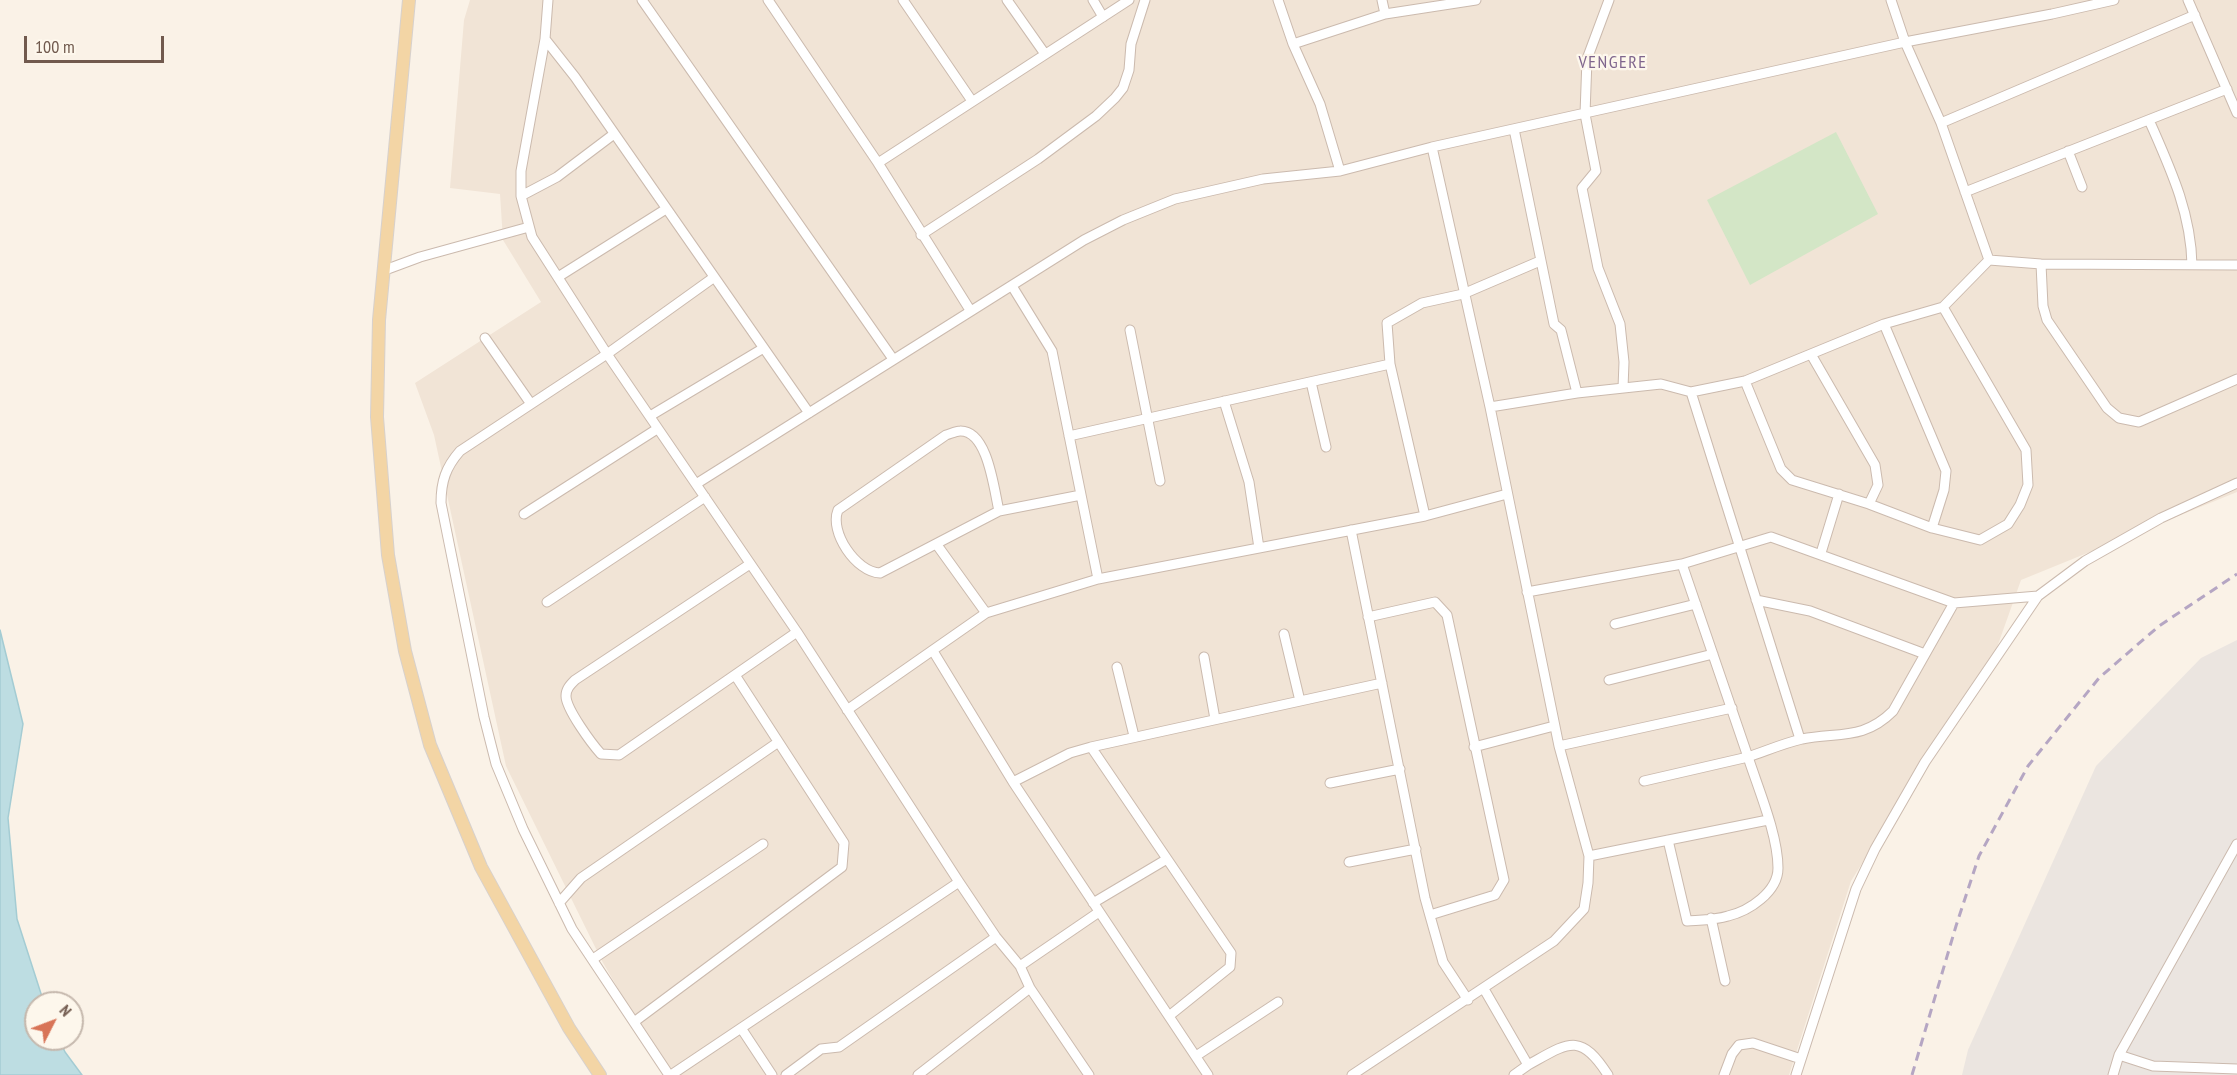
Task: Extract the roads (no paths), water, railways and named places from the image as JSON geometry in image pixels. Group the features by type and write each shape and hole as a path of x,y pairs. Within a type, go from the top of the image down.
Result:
{"main road":[{"path":"408,0 379,320 377,417 388,555 405,651 428,735 481,867 569,1028 600,1075"}],"street":[{"path":"548,0 545,39 521,171 521,196 529,227 558,278 607,354 796,632 996,937 1020,966 1030,988 1089,1075"},
{"path":"642,0 892,358"},
{"path":"903,0 972,101"},
{"path":"1006,0 1045,54"},
{"path":"1093,0 1103,17"},
{"path":"878,163 1129,0"},
{"path":"921,235 1038,159 1096,116 1114,98 1123,88 1131,44 1145,0"},
{"path":"1278,0 1293,44 1320,104 1340,171"},
{"path":"1382,0 1385,14"},
{"path":"1293,44 1385,14 1476,0"},
{"path":"1609,0 1587,59 1585,114 1596,171 1582,188 1598,268 1620,324 1623,388"},
{"path":"1891,0 1905,42 1941,123 1989,260"},
{"path":"696,484 892,358 1084,240 1123,220 1175,199 1263,179 1340,171 1432,147 1905,42 2052,15 2114,0"},
{"path":"2188,0 2237,113"},
{"path":"771,1 878,163 970,310"},
{"path":"1941,123 2195,15"},
{"path":"545,39 809,413"},
{"path":"1965,192 2227,89"},
{"path":"2149,120 2186,210 2191,237 2192,265"},
{"path":"1514,129 1554,324 1561,330 1577,393"},
{"path":"521,196 557,177 614,135"},
{"path":"1352,1075 1554,941 1584,909 1589,856 1554,726 1490,408 1432,147"},
{"path":"2068,152 2082,187"},
{"path":"558,278 666,209"},
{"path":"384,270 420,257 529,227"},
{"path":"1989,260 2041,264 2237,265"},
{"path":"1490,408 1577,393 1623,388 1661,384 1691,392 1745,381 1812,356 1884,324 1943,307 1989,260"},
{"path":"1425,516 1390,364 1387,322 1422,303 1463,294 1540,261"},
{"path":"2041,264 2043,306 2047,320 2107,408 2120,418 2139,422 2237,379"},
{"path":"713,278 607,354 460,451 446,468 441,503 496,764 559,903 670,1075 959,882"},
{"path":"1012,286 1052,351 1098,579"},
{"path":"1745,381 1781,469 1786,475 1932,528 1975,540 1989,536 2008,524 2017,511 2028,485 2030,473 2026,450 1943,307"},
{"path":"1884,324 1946,471 1944,490 1932,528"},
{"path":"1130,330 1160,481"},
{"path":"485,338 531,404"},
{"path":"650,416 762,349"},
{"path":"1812,356 1875,465 1878,485 1869,504"},
{"path":"1069,436 1390,364"},
{"path":"1311,382 1326,447"},
{"path":"1691,392 1800,739"},
{"path":"1224,401 1249,482 1259,548"},
{"path":"524,514 657,429"},
{"path":"999,511 983,446 973,434 960,430 946,435 838,510 835,518 836,527 851,555 861,567 871,573 880,573 999,511 1081,495"},
{"path":"1797,1075 1856,889 1875,849 1925,762 2038,596 2104,550 2161,518 2237,483"},
{"path":"847,710 986,613 1098,579 1425,516 1507,494"},
{"path":"1821,553 1839,494"},
{"path":"547,602 705,497"},
{"path":"1351,530 1431,915 1443,962 1468,1000"},
{"path":"1527,592 1682,564 1738,545 1771,537 1821,553 1954,603 2038,596"},
{"path":"937,545 986,613"},
{"path":"750,564 575,680 566,693 567,701 602,754 619,755 796,632"},
{"path":"1668,840 1687,921 1728,916 1747,908 1765,896 1774,882 1778,869 1768,820 1682,564"},
{"path":"1756,600 1810,611 1925,654"},
{"path":"1368,617 1435,602 1447,615 1504,880 1495,895 1431,915"},
{"path":"1644,781 1748,757 1800,739 1869,730 1893,711 1954,603"},
{"path":"1615,624 1696,604"},
{"path":"1284,634 1300,701"},
{"path":"933,651 1013,782 1208,1075"},
{"path":"1609,680 1713,654"},
{"path":"1204,657 1215,719"},
{"path":"1118,667 1134,736"},
{"path":"634,1022 842,867 844,843 735,675"},
{"path":"1013,782 1070,753 1091,747 1382,683"},
{"path":"1559,746 1731,708"},
{"path":"1474,747 1554,726"},
{"path":"559,903 581,878 777,743"},
{"path":"1091,747 1231,953 1230,967 1168,1016"},
{"path":"1330,783 1400,769"},
{"path":"1589,856 1768,820"},
{"path":"593,959 763,844"},
{"path":"2113,1075 2119,1055 2237,844"},
{"path":"1349,862 1416,849"},
{"path":"1093,903 1167,860"},
{"path":"1020,966 1099,912"},
{"path":"1711,918 1725,981"},
{"path":"786,1075 821,1049 839,1047 996,937"},
{"path":"918,1075 1030,988"},
{"path":"1484,989 1528,1065"},
{"path":"1196,1056 1278,1002"},
{"path":"741,1028 772,1075"},
{"path":"1724,1075 1732,1054 1739,1045 1753,1043 1801,1059"},
{"path":"1514,1075 1560,1047 1577,1046 1586,1047 1594,1053 1608,1075"},
{"path":"2119,1055 2153,1066 2237,1070"}],"water":[{"path":"0,630 23,724 8,818 17,919 40,991 24,991 24,1051 65,1051 82,1075 0,1075"}],"railway":[{"path":"1912,1075 1979,856 2028,766 2099,678 2159,626 2237,574"}],"district":[{"name":"VENGERE","path":"1613,63"}]}
